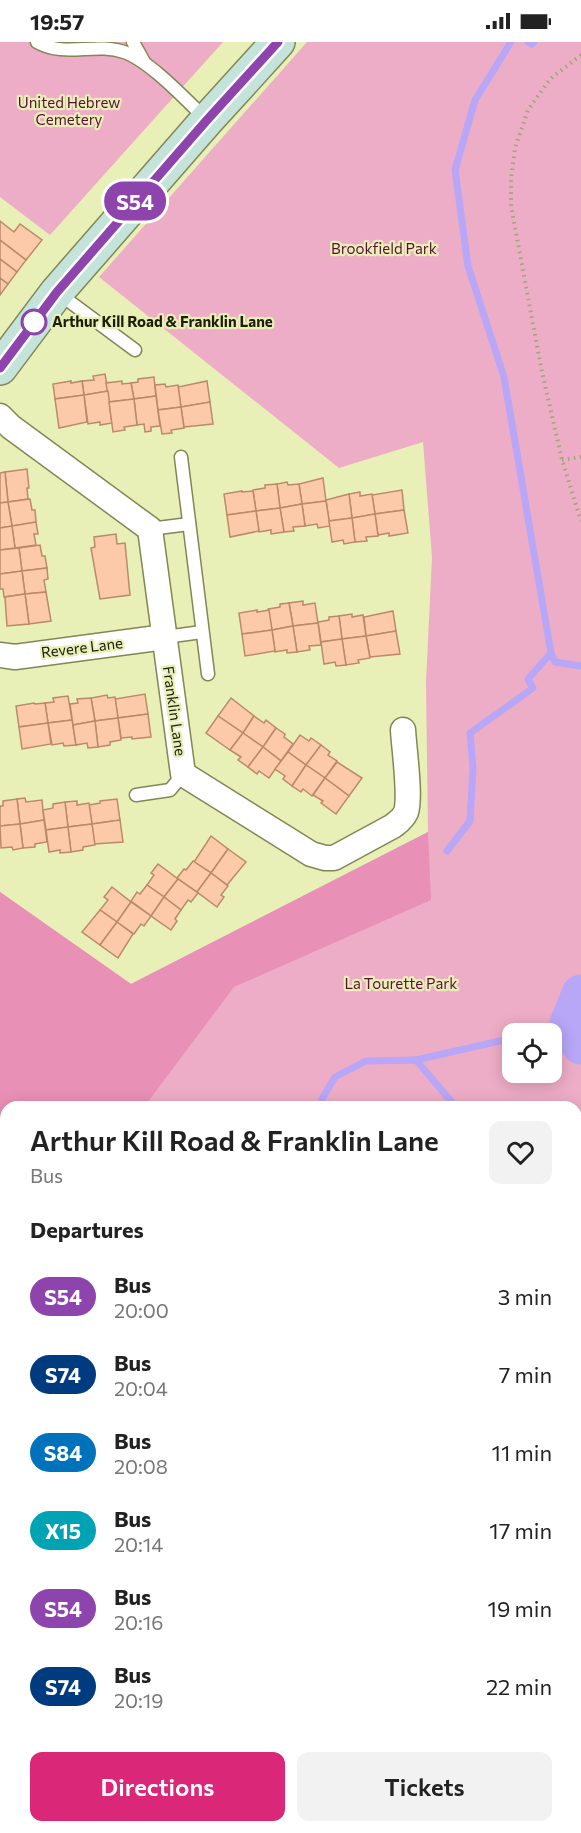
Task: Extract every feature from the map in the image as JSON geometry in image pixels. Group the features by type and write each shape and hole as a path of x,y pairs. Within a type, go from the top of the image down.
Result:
{"street":[{"path":"0,368 57,292 278,42"},
{"path":"0,416 11,427 150,529"},
{"name":"Franklin Lane","path":"150,529 183,774 311,854 334,858 393,826 405,814 407,796 403,729"},
{"name":"Revere Lane","path":"0,655 15,657 165,637"}],"lane":[{"path":"37,42 55,49 124,51 144,62 207,120"},
{"path":"74,50 95,42"},
{"path":"133,42 144,62"},
{"path":"57,292 135,350"},
{"path":"181,457 208,674"},
{"path":"150,529 189,524"},
{"path":"165,637 202,632"},
{"path":"136,795 170,790 183,774"}],"path":[{"path":"581,55 550,79 528,110 515,148 511,179 511,206 542,372 562,460 581,521"},
{"path":"562,460 581,457"}],"green space":[{"name":"United Hebrew Cemetery","path":"0,42 223,42 50,235 0,197"},
{"path":"307,42 581,42 581,1101 0,1101 0,892 131,984 428,832 426,683 432,557 423,442 339,468 99,277"}],"shaded area":[{"path":"428,832 431,900 234,987 148,1101 0,1101 0,892 131,984"}],"building":[{"path":"0,221 14,232 20,224 42,240 26,260 0,240"},
{"path":"0,240 26,260 17,272 0,259"},
{"path":"0,259 17,272 8,284 0,278"},
{"path":"0,278 8,284 0,295"},
{"path":"105,374 108,391 84,395 82,381 94,380 93,376"},
{"path":"154,377 156,396 134,399 131,383 138,382 138,379"},
{"path":"71,381 71,383 82,381 84,395 55,399 53,384"},
{"path":"122,381 122,384 131,383 134,399 109,402 106,383"},
{"path":"207,381 210,402 181,407 178,387"},
{"path":"165,384 166,387 178,385 181,407 158,410 155,385"},
{"path":"108,391 112,423 88,424 84,395"},
{"path":"84,395 87,422 59,428 55,399"},
{"path":"156,396 160,426 151,427 151,431 145,432 144,424 137,425 134,399"},
{"path":"134,399 137,425 113,432 109,402"},
{"path":"210,402 213,424 184,427 181,407"},
{"path":"181,407 184,428 162,434 158,410"},
{"path":"27,469 28,499 8,502 5,472"},
{"path":"5,472 8,502 0,503 0,473"},
{"path":"323,478 326,501 302,504 299,484"},
{"path":"287,482 288,485 299,484 302,504 280,508 277,484"},
{"path":"277,484 280,508 256,511 253,490 265,488 265,485"},
{"path":"402,490 404,510 375,514 372,495"},
{"path":"253,491 256,511 227,515 224,494"},
{"path":"360,492 360,496 372,494 375,514 352,518 349,494"},
{"path":"349,494 352,518 329,521 326,500"},
{"path":"30,499 32,510 35,510 36,522 12,526 8,502"},
{"path":"326,501 330,526 318,528 317,524 305,526 302,504"},
{"path":"8,502 12,526 0,528 0,503"},
{"path":"302,504 305,526 293,527 294,531 284,532 280,508"},
{"path":"280,508 284,532 271,534 271,530 259,532 256,511"},
{"path":"404,510 408,533 378,535 375,514"},
{"path":"256,511 259,531 230,537 227,515"},
{"path":"375,514 378,536 366,537 367,541 355,542 352,518"},
{"path":"352,518 355,542 344,544 343,540 332,542 329,521"},
{"path":"36,522 38,534 34,534 36,545 15,548 12,526"},
{"path":"12,526 15,548 0,550 0,528"},
{"path":"116,534 117,544 125,543 130,595 100,599 91,548 95,547 94,537"},
{"path":"40,545 47,568 22,571 19,548"},
{"path":"19,548 22,571 0,574 0,550"},
{"path":"47,568 48,579 44,580 46,592 25,594 22,571"},
{"path":"22,571 25,594 4,597 3,589 0,589 0,574"},
{"path":"46,592 51,621 29,624 25,594"},
{"path":"25,594 29,624 7,626 5,597"},
{"path":"303,601 303,605 315,603 318,623 293,626 289,603"},
{"path":"289,603 293,626 272,630 268,609"},
{"path":"257,610 257,612 269,610 272,630 242,634 239,613"},
{"path":"393,611 396,631 366,636 364,617"},
{"path":"352,614 352,617 363,615 366,636 342,639 339,616"},
{"path":"339,616 342,639 321,642 318,622"},
{"path":"318,623 321,645 309,646 310,650 297,652 293,626"},
{"path":"293,626 297,652 287,653 287,650 275,652 272,630"},
{"path":"272,630 275,651 245,656 242,634"},
{"path":"396,631 400,654 370,657 366,636"},
{"path":"366,636 370,658 346,665 342,639"},
{"path":"342,639 346,665 336,666 335,662 324,664 321,642"},
{"path":"145,694 148,714 118,718 115,699"},
{"path":"107,695 108,698 115,697 118,718 95,721 91,698"},
{"path":"68,696 72,720 48,723 45,703 54,702 53,698"},
{"path":"91,698 95,721 73,725 70,704 78,703 77,699"},
{"path":"231,698 254,716 243,733 218,716"},
{"path":"45,703 48,723 19,727 16,706"},
{"path":"148,714 151,737 121,738 118,718"},
{"path":"218,716 243,733 230,750 206,733"},
{"path":"254,716 264,723 266,720 276,728 263,747 243,733"},
{"path":"118,718 121,740 98,747 95,721"},
{"path":"72,720 76,745 64,746 63,743 52,745 48,723"},
{"path":"95,721 98,747 88,748 87,743 76,745 73,725"},
{"path":"48,723 51,744 22,749 19,727"},
{"path":"276,728 293,744 281,761 263,747"},
{"path":"243,733 263,747 248,767 238,760 241,757 230,750"},
{"path":"300,735 309,741 311,738 321,745 306,765 288,752"},
{"path":"321,745 330,752 328,755 337,761 325,778 306,765"},
{"path":"263,747 281,761 269,778 259,771 257,774 248,767"},
{"path":"288,752 306,765 292,786 283,779 285,776 275,769"},
{"path":"337,762 362,778 349,796 325,778"},
{"path":"306,765 325,778 312,796 303,789 301,792 292,786"},
{"path":"325,778 349,796 336,814 313,795"},
{"path":"25,798 26,802 42,800 44,820 20,824 17,799"},
{"path":"17,799 20,824 0,826 0,806 3,806 3,801"},
{"path":"117,799 120,820 92,824 89,805"},
{"path":"77,801 77,805 89,803 92,824 68,827 65,802"},
{"path":"65,802 68,827 46,830 43,810 53,808 53,804"},
{"path":"44,820 47,842 35,844 35,847 23,848 20,824"},
{"path":"120,820 123,842 94,844 92,824"},
{"path":"20,824 23,848 13,850 12,847 1,848 0,826"},
{"path":"92,824 95,845 71,852 68,827"},
{"path":"68,827 71,852 60,853 60,850 49,852 46,830"},
{"path":"211,836 228,849 211,873 194,862"},
{"path":"228,849 246,862 227,885 211,873"},
{"path":"193,861 211,873 197,892 177,878"},
{"path":"158,864 178,879 164,897 147,885 154,875 151,873"},
{"path":"211,873 228,886 221,895 224,897 217,907 197,892"},
{"path":"178,879 198,893 191,902 188,900 181,910 164,897"},
{"path":"147,885 164,897 151,916 131,901 137,892 140,894"},
{"path":"112,887 131,902 117,922 100,910 108,900 104,897"},
{"path":"164,897 181,910 171,930 151,916"},
{"path":"131,902 151,916 134,934 117,922"},
{"path":"100,910 117,922 100,945 82,932"},
{"path":"117,922 133,934 118,958 100,945"}],"waterway":[{"path":"511,42 475,100 455,170 468,266 504,377 551,653 555,662 581,666"},
{"path":"528,42 532,44 534,42"},
{"path":"447,851 470,821 473,768 470,733 533,688 528,679 551,653"},
{"path":"581,994 568,1026 581,1045"},
{"path":"562,1027 568,1026"},
{"path":"416,1060 502,1040"},
{"path":"322,1101 335,1077 366,1061 416,1060 451,1101"}],"bus line":[{"name":"S54","path":"0,368 57,292 278,42"}],"place":[{"name":"Arthur Kill Road & Franklin Lane","path":"34,322"}],"park label":[{"name":"Brookfield Park","path":"384,249"},
{"name":"La Tourette Park","path":"401,984"}]}
